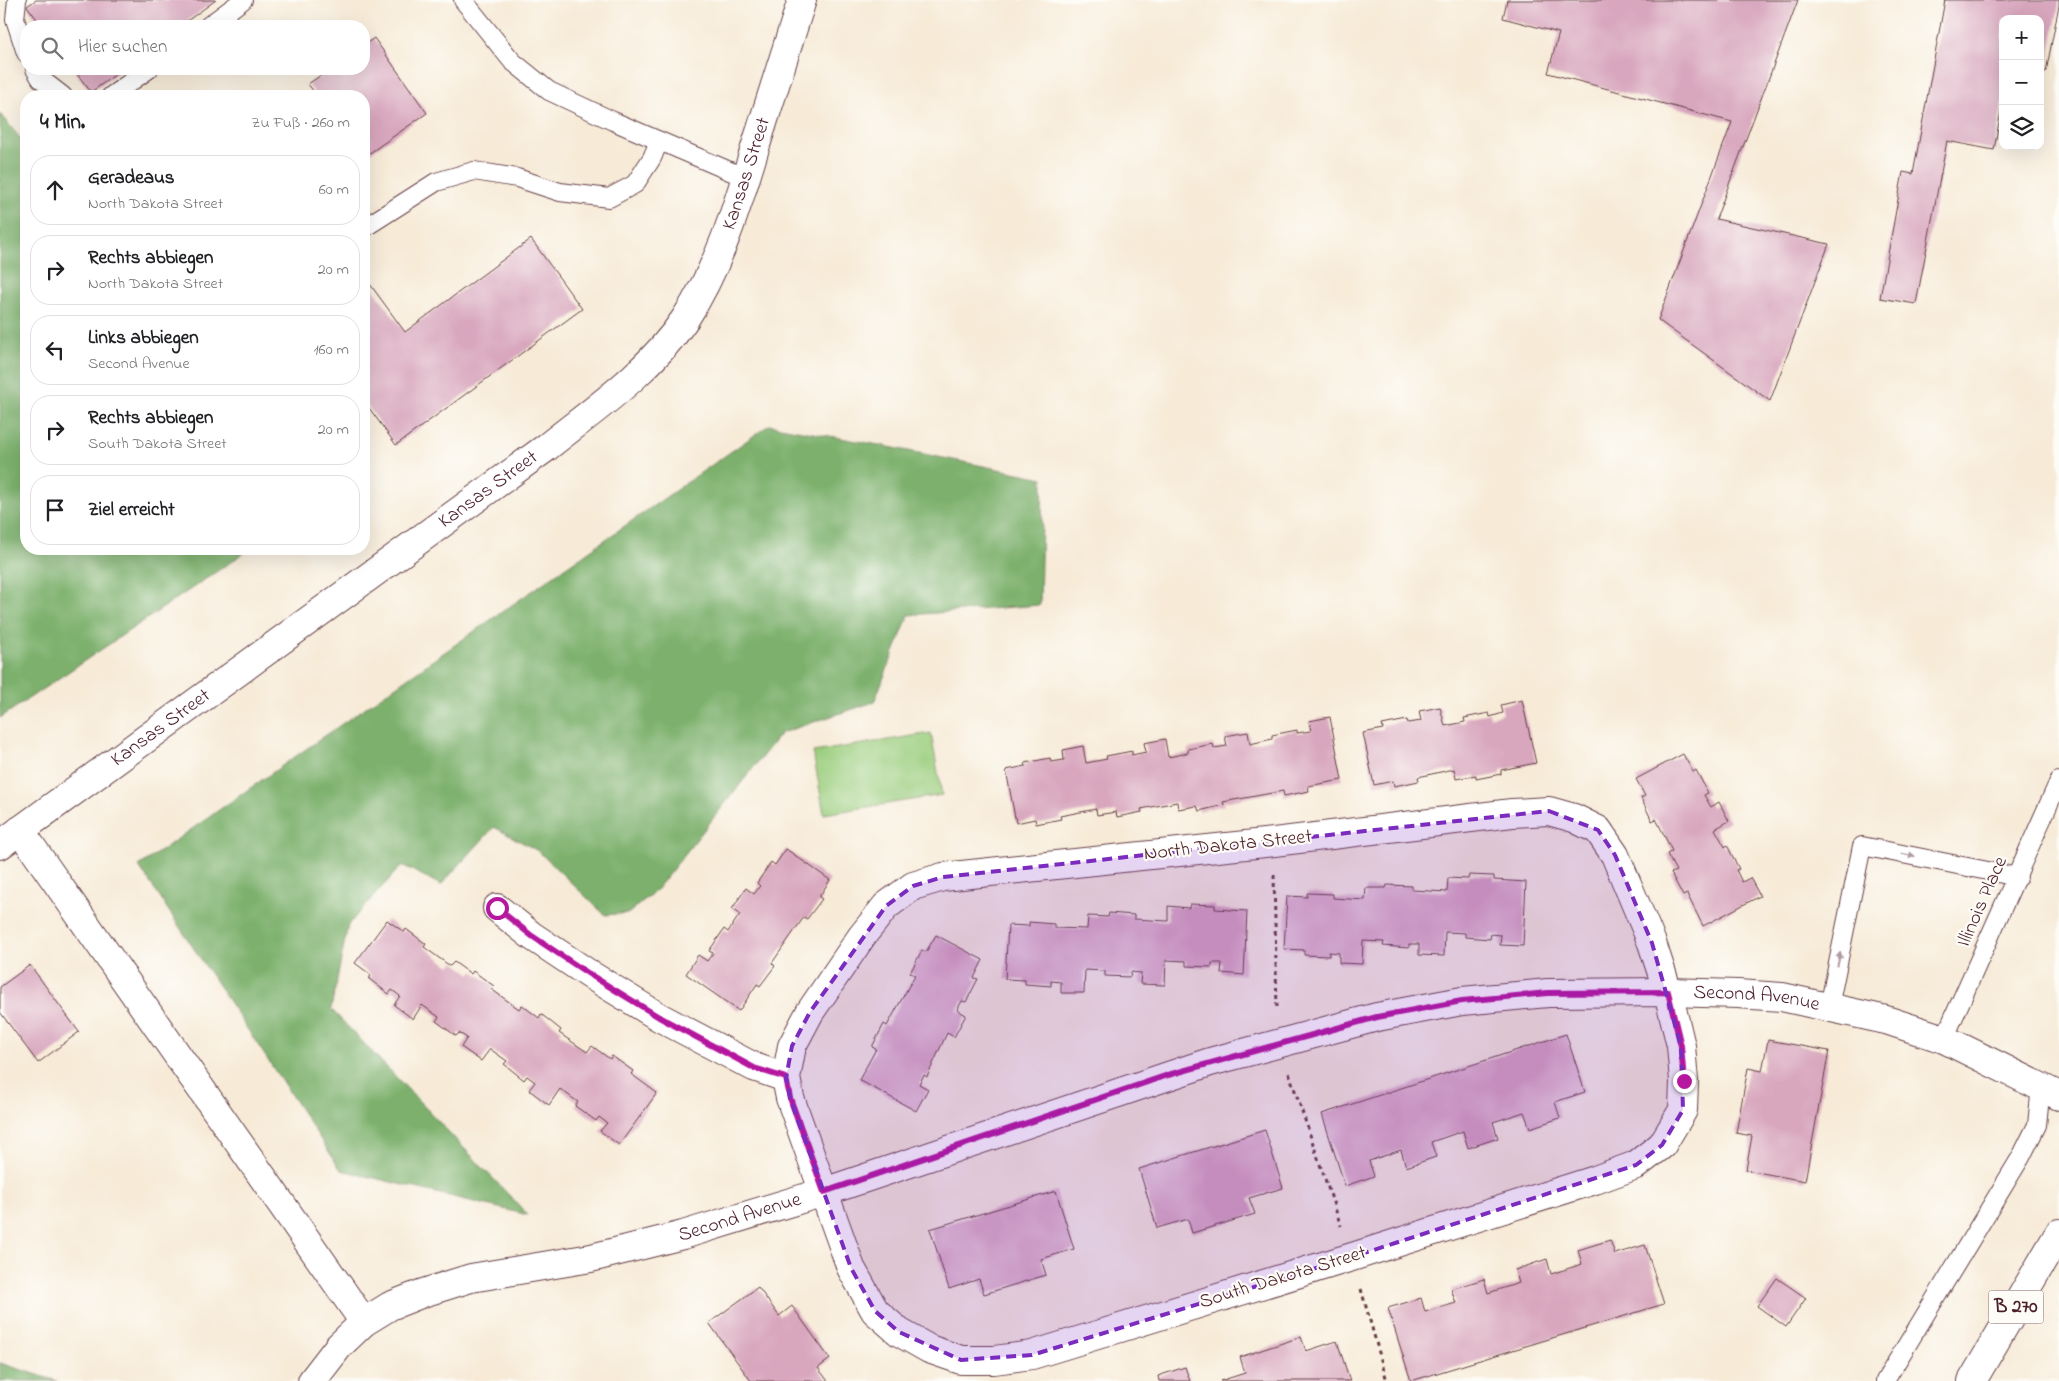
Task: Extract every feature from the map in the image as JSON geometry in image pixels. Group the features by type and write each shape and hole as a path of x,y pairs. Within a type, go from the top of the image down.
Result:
{"street":[{"name":"Kansas Street","path":"10,838 547,447 631,380 657,353 684,320 715,266 746,178 802,0"},
{"name":"North Dakota Street","path":"824,1192 790,1098 786,1078 792,1046 810,1012 862,936 886,906 913,886 942,877 1274,842 1512,813 1549,811 1574,818 1598,830 1615,855 1652,943 1668,992"},
{"path":"10,838 364,1322"},
{"path":"497,908 532,936 659,1017 754,1068 786,1078"},
{"name":"Second Avenue","path":"312,1381 339,1346 364,1322 390,1306 423,1292 471,1278 634,1249 824,1192 1168,1075 1377,1017 1462,1001 1548,993 1668,992 1782,997 1886,1020 1944,1039 2050,1091"},
{"name":"South Dakota Street","path":"824,1192 851,1268 875,1311 898,1332 929,1348 961,1360 994,1360 1032,1354 1352,1257 1636,1165 1662,1146 1683,1110 1684,1081 1681,1046 1668,992"},
{"name":"B 270","path":"1972,1381 2059,1233"}],"lane":[{"path":"17,0 15,20 20,35"},
{"path":"216,20 243,0"},
{"path":"463,0 512,61 549,91 746,178"},
{"path":"39,75 55,90"},
{"path":"119,90 141,75"},
{"path":"370,224 436,182 474,171 517,178 560,192 609,198 635,184 652,158 659,141"},
{"name":"Illinois Place","path":"1944,1039 2059,781"},
{"path":"1829,1007 1862,846 2018,876"},
{"path":"1885,1381 2021,1157 2037,1125 2050,1091"}],"path":[{"path":"1274,842 1278,1043 1352,1257 1387,1381"}],"highlighted area":[{"path":"1549,811 1598,830 1615,855 1652,943 1681,1046 1683,1110 1662,1145 1636,1165 1352,1257 1032,1355 961,1360 899,1332 875,1311 851,1268 790,1098 786,1078 792,1046 810,1012 886,906 913,886 943,877"}],"green space":[{"path":"0,114 20,138 20,555 241,555 0,718"},
{"path":"769,425 1043,478 1040,605 909,615 874,702 781,733 657,889 629,913 605,915 538,851 494,827 441,885 402,865 348,925 331,1009 528,1215 341,1170 139,866"},
{"path":"931,733 942,795 824,814 813,752"},
{"path":"0,1363 57,1381 0,1381"}],"building":[{"path":"36,0 216,0 188,20 38,20 27,6"},
{"path":"1507,0 1798,0 1716,219 1829,244 1770,401 1658,320 1732,122 1548,73 1559,33 1503,18"},
{"path":"1945,0 2059,0 2046,72 2044,72 2044,15 1999,15 1999,122 1994,150 1947,141 1916,304 1880,298 1903,172 1913,174"},
{"path":"374,38 427,113 370,153 370,90 312,90 308,84 321,75 370,75 370,41"},
{"path":"78,75 115,75 94,90 89,90"},
{"path":"531,239 582,309 396,445 370,409 370,284 405,332"},
{"path":"1522,700 1536,763 1501,770 1501,774 1476,779 1476,775 1456,779 1454,769 1418,777 1419,781 1394,786 1393,781 1374,785 1363,733 1383,729 1382,725 1407,720 1408,723 1421,721 1419,711 1440,707 1445,726 1465,722 1464,718 1489,713 1490,717 1503,713 1501,705"},
{"path":"1330,717 1342,780 1308,786 1309,791 1284,796 1283,791 1223,802 1224,805 1199,811 1197,806 1178,809 1177,802 1141,809 1142,812 1117,817 1116,812 1097,815 1096,809 1060,816 1061,819 1036,824 1035,819 1016,823 1006,770 1026,766 1025,763 1050,758 1051,762 1064,760 1063,750 1083,746 1086,763 1107,759 1106,756 1132,751 1132,755 1146,752 1144,743 1165,739 1168,757 1188,753 1188,749 1213,744 1214,748 1227,746 1225,736 1248,732 1250,744 1272,739 1272,735 1297,730 1297,733 1311,731 1309,721"},
{"path":"1683,754 1693,772 1696,770 1708,793 1704,795 1711,807 1719,802 1729,821 1715,829 1725,847 1727,845 1739,869 1736,870 1742,882 1750,878 1760,896 1703,926 1687,894 1683,896 1671,873 1676,871 1667,854 1672,851 1656,819 1652,821 1641,798 1645,796 1636,779"},
{"path":"786,849 830,880 819,897 822,899 807,919 804,917 772,963 775,966 760,986 757,984 739,1011 686,974 698,955 707,961 713,953 709,951 724,929 728,932 740,914 732,909 746,888 754,894 760,886 757,883 771,862 775,865"},
{"path":"1469,875 1494,876 1494,880 1526,882 1523,946 1500,945 1501,935 1491,934 1490,939 1465,937 1465,933 1445,932 1444,956 1419,955 1419,944 1409,944 1409,948 1383,946 1384,942 1363,941 1362,964 1339,963 1339,953 1329,952 1329,956 1304,955 1304,950 1284,949 1287,896 1307,897 1307,893 1333,894 1333,898 1365,900 1366,888 1386,888 1387,885 1412,886 1412,890 1447,892 1448,878 1468,879"},
{"path":"1190,904 1215,905 1215,909 1247,911 1244,975 1221,973 1222,963 1212,963 1212,967 1186,966 1186,961 1166,960 1165,985 1140,984 1141,973 1131,972 1130,977 1105,976 1105,971 1085,970 1084,993 1061,993 1061,982 1051,981 1051,986 1025,984 1025,980 1005,979 1008,925 1029,926 1029,922 1054,924 1054,928 1087,929 1088,916 1108,917 1109,913 1134,915 1134,919 1168,921 1168,906 1189,908"},
{"path":"387,920 404,932 406,929 426,944 424,947 450,966 454,962 471,974 473,971 494,986 491,989 519,1009 522,1005 539,1018 541,1014 561,1030 559,1033 587,1052 592,1046 610,1059 612,1056 633,1071 631,1074 657,1093 619,1145 600,1131 607,1123 599,1117 596,1121 575,1106 578,1102 560,1089 549,1105 529,1090 535,1082 527,1076 524,1080 504,1064 507,1061 490,1049 481,1061 461,1047 467,1038 459,1033 456,1036 436,1021 439,1017 422,1005 413,1019 394,1005 400,996 392,990 389,994 369,979 371,975 355,963"},
{"path":"936,935 983,960 974,978 978,979 966,1002 962,1001 957,1010 966,1015 954,1037 947,1033 927,1077 924,1075 919,1084 928,1089 916,1111 859,1080 876,1049 872,1047 884,1024 887,1026 915,975 910,973 922,950 926,952"},
{"path":"30,965 79,1032 38,1063 0,1012 0,987"},
{"path":"1566,1034 1585,1092 1555,1102 1560,1118 1530,1128 1524,1112 1493,1122 1498,1138 1468,1148 1463,1131 1431,1142 1436,1157 1406,1167 1401,1150 1369,1161 1374,1176 1345,1186 1322,1114"},
{"path":"1768,1040 1829,1051 1805,1181 1746,1170 1752,1136 1736,1133 1748,1068 1762,1071"},
{"path":"1265,1130 1283,1188 1249,1198 1255,1214 1192,1233 1188,1219 1157,1228 1139,1169"},
{"path":"1056,1191 1074,1249 1041,1259 1046,1275 984,1294 979,1279 949,1289 930,1229"},
{"path":"1610,1240 1615,1254 1645,1245 1664,1304 1411,1381 1388,1308 1421,1298 1425,1312 1456,1303 1451,1289 1484,1279 1488,1293 1519,1283 1515,1270 1547,1259 1551,1274 1582,1264 1578,1250"},
{"path":"1777,1278 1806,1298 1786,1327 1757,1306"},
{"path":"758,1287 779,1316 792,1306 830,1359 818,1368 828,1381 751,1381 709,1323"},
{"path":"1301,1337 1306,1351 1337,1341 1350,1381 1220,1381 1245,1373 1240,1357"},
{"path":"1185,1367 1190,1381 1159,1381 1158,1376"}],"route":[{"path":"497,908 532,936 659,1017 754,1068 786,1078 790,1098 824,1192 1210,1062 1377,1017 1462,1001 1548,993 1668,992 1681,1046 1684,1081"}]}
